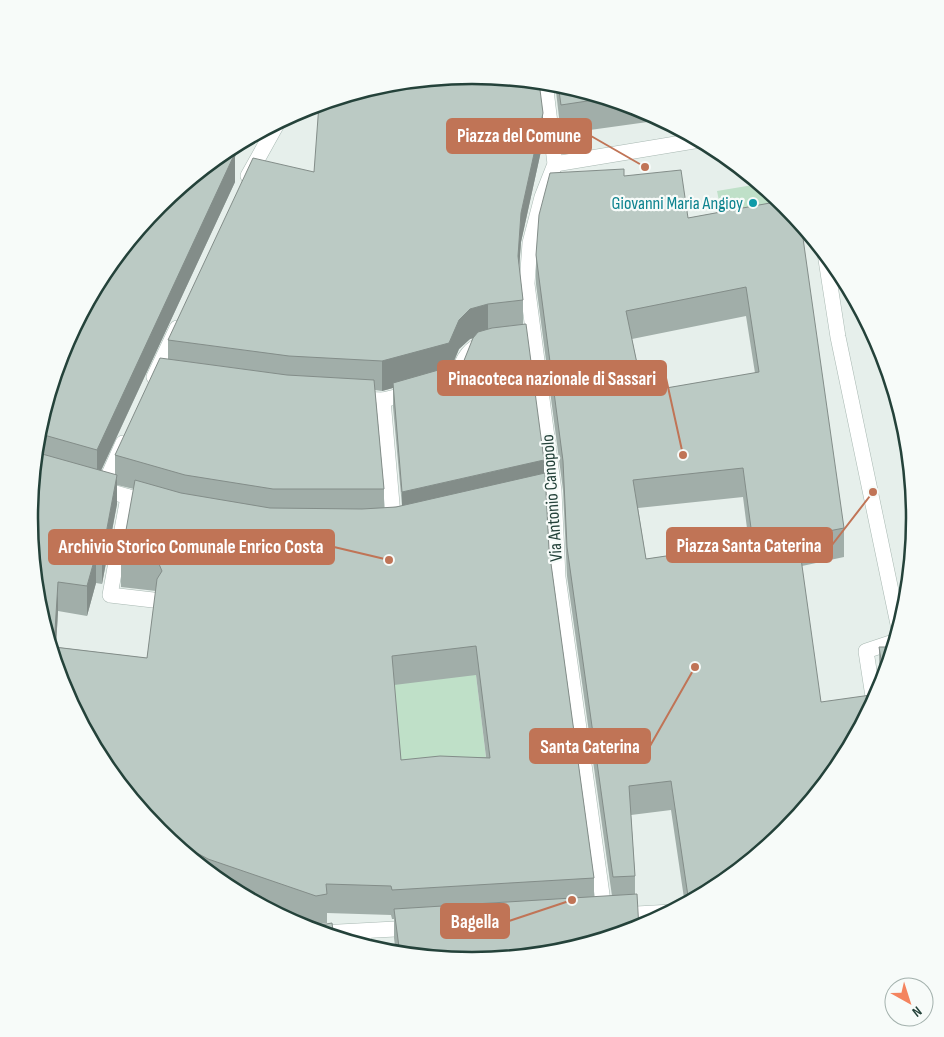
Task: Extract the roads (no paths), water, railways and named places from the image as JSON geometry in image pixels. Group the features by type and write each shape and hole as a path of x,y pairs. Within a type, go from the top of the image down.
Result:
{"street":[{"path":"546,90 556,164 689,142"},
{"path":"244,184 272,133"},
{"name":"Via Antonio Canopolo","path":"556,164 542,197 530,243 527,284 544,397 554,491 558,577 604,916"},
{"path":"829,271 838,337 896,613"},
{"path":"146,394 183,314"},
{"path":"517,339 534,337"},
{"path":"441,385 457,380 462,364 470,349 482,344 499,341"},
{"path":"154,377 173,380"},
{"path":"345,398 383,400 424,390"},
{"path":"383,400 394,527"},
{"path":"102,490 130,429"},
{"path":"84,485 164,508"},
{"path":"535,495 554,491"},
{"path":"128,497 110,595 153,600"},
{"path":"378,528 394,527 412,522"},
{"path":"872,688 866,651 888,644"},
{"path":"585,917 653,913"},
{"path":"366,940 431,927"}],"place":[{"name":"Piazza del Comune","path":"645,167"},
{"name":"Giovanni Maria Angioy","path":"753,203"},
{"name":"Pinacoteca nazionale di Sassari","path":"683,455"},
{"name":"Piazza Santa Caterina","path":"873,492"},
{"name":"Archivio Storico Comunale Enrico Costa","path":"389,560"},
{"name":"Santa Caterina","path":"695,667"},
{"name":"Bagella","path":"572,900"}]}
